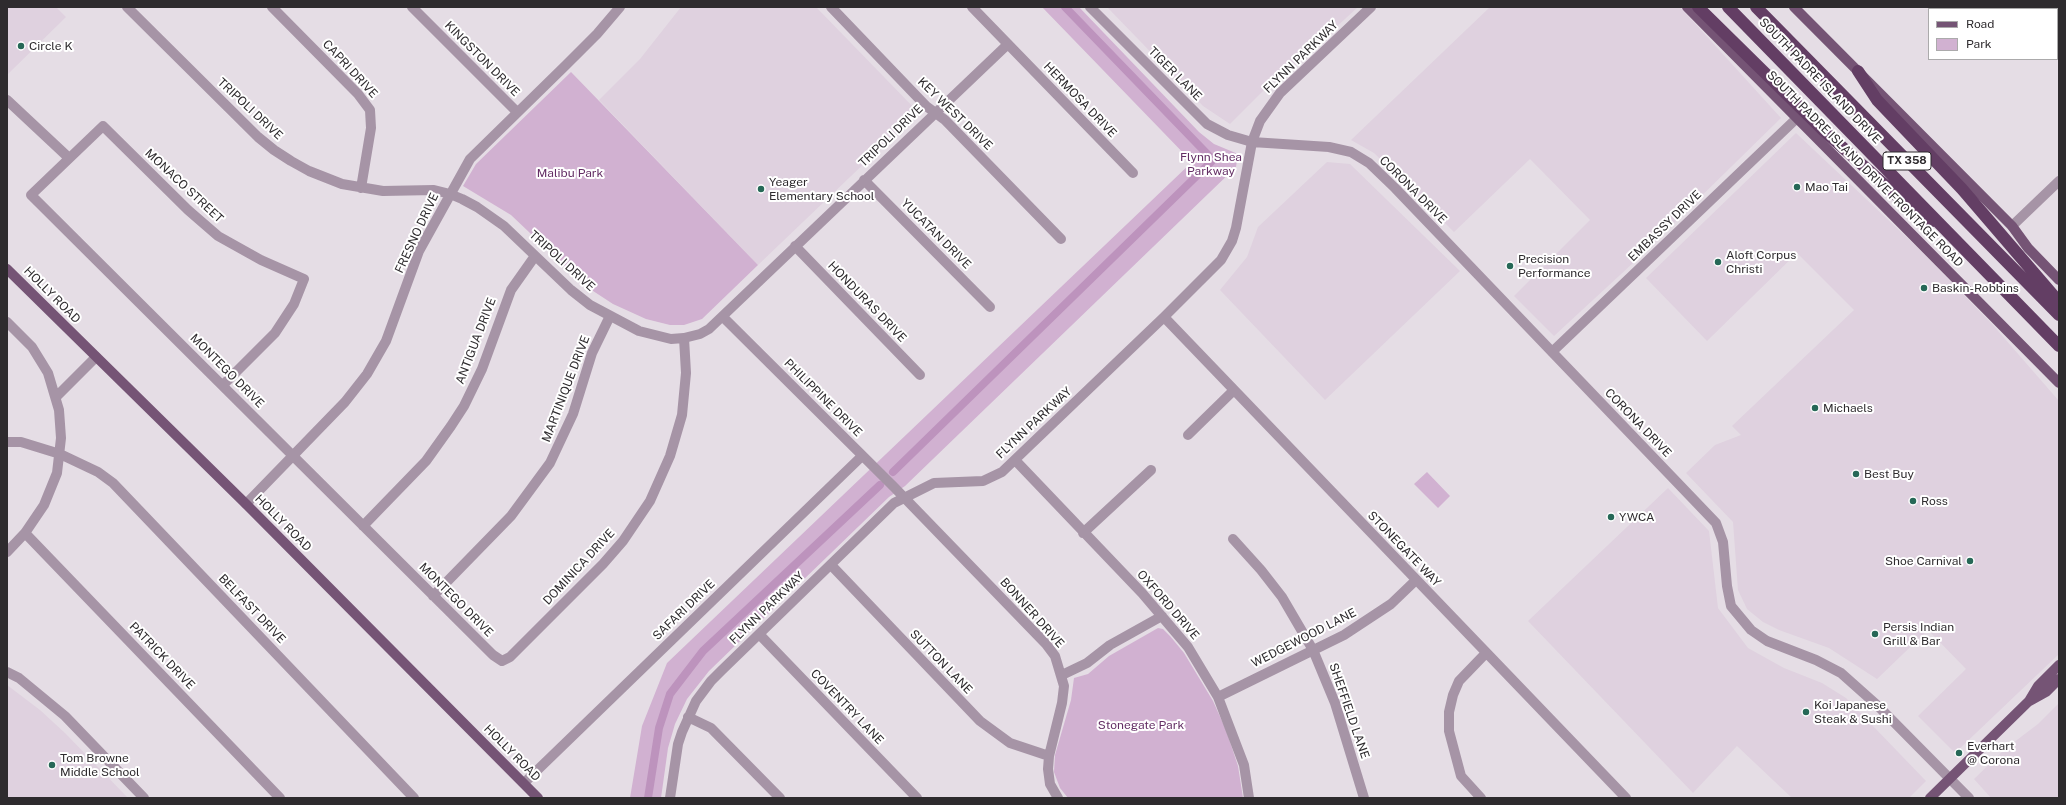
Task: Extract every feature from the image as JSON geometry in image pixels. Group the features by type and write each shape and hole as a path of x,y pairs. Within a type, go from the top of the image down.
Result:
{"highway":[{"path":"1698,7 1817,125 1863,167 1921,217 1943,228"},
{"name":"SOUTH PADRE ISLAND DRIVE","path":"1728,7 2059,346"},
{"name":"SOUTH PADRE ISLAND DRIVE","path":"1756,7 2059,315"},
{"path":"1858,72 1877,100 1962,189 2059,302"}],"main road":[{"name":"SOUTH PADRE ISLAND DRIVE FRONTAGE ROAD","path":"1687,7 2059,383"},
{"path":"1794,7 2012,226 2028,248 2059,280"},
{"name":"HOLLY ROAD","path":"7,269 246,504 538,798"},
{"path":"1930,798 2028,702 2038,686 2059,665"},
{"path":"2028,702 2046,692 2059,679"}],"street":[{"name":"TRIPOLI DRIVE","path":"127,7 258,137 274,150 309,171 342,184 383,191 434,190 450,194 491,216 571,290 590,305 640,331 658,337 671,339 684,338 709,329 1008,44"},
{"name":"CAPRI DRIVE","path":"272,7 358,94 370,110 371,128 361,188"},
{"name":"KINGSTON DRIVE","path":"412,7 517,112"},
{"name":"FRESNO DRIVE","path":"246,504 345,402 367,374 386,341 420,251 470,159 566,66 597,34 620,7"},
{"name":"KEY WEST DRIVE","path":"830,7 935,113 945,120 1061,239"},
{"name":"HERMOSA DRIVE","path":"972,7 1133,174"},
{"name":"TIGER LANE","path":"1090,7 1207,124 1228,136 1252,142"},
{"name":"FLYNN PARKWAY","path":"670,798 678,744 688,717 696,701 711,681 759,634 894,503 934,483 983,481 991,478 1015,460 1221,260 1232,241 1236,228 1252,142 1260,121 1280,93 1371,7"},
{"path":"7,100 69,158"},
{"name":"EMBASSY DRIVE","path":"1552,352 1797,118"},
{"name":"MONACO STREET","path":"69,158 103,126 188,210 218,236 261,260 304,279 294,304 275,332 223,385"},
{"name":"CORONA DRIVE","path":"1252,142 1329,147 1351,152 1369,163 1395,188 1716,523 1724,542 1727,586 1732,606 1750,630 1768,641 1816,660 1841,673 1878,706 1969,798"},
{"name":"MONTEGO DRIVE","path":"69,158 31,195 492,655 502,661"},
{"name":"YUCATAN DRIVE","path":"864,180 990,307"},
{"path":"2012,226 2059,181"},
{"name":"HONDURAS DRIVE","path":"795,246 920,375"},
{"name":"ANTIGUA DRIVE","path":"363,526 426,461 451,426 466,401 482,369 511,290 535,256"},
{"name":"MARTINIQUE DRIVE","path":"433,596 512,516 550,463 573,414 592,353 610,316"},
{"name":"PHILIPPINE DRIVE","path":"722,317 905,498"},
{"name":"STONEGATE WAY","path":"1164,317 1233,392 1626,798"},
{"path":"7,322 20,333 41,361 56,397 60,425 60,454 52,489 36,520 26,533 7,552"},
{"name":"DOMINICA DRIVE","path":"502,661 510,657 604,564 623,541 650,501 670,456 682,415 685,387 684,338"},
{"path":"56,397 96,358"},
{"path":"1188,435 1233,392"},
{"name":"BELFAST DRIVE","path":"7,442 21,442 60,454 98,472 113,483 414,798"},
{"name":"SAFARI DRIVE","path":"524,783 862,456"},
{"name":"OXFORD DRIVE","path":"1015,460 1162,616 1188,647 1218,697 1244,765 1249,798"},
{"path":"1083,533 1151,470"},
{"name":"BONNER DRIVE","path":"905,498 1046,644 1055,656 1062,675 1064,686 1062,703 1049,756 1048,770 1050,784 1058,798"},
{"name":"PATRICK DRIVE","path":"26,533 280,798"},
{"name":"SHEFFIELD LANE","path":"1233,539 1261,570 1282,597 1313,650 1335,702 1364,798"},
{"name":"SUTTON LANE","path":"830,565 980,721 1010,743 1049,756"},
{"name":"WEDGEWOOD LANE","path":"1218,697 1344,635 1391,604 1416,580"},
{"path":"1062,675 1087,664 1110,645 1162,616"},
{"name":"COVENTRY LANE","path":"759,634 917,798"},
{"path":"1482,798 1461,776 1449,731 1449,712 1453,695 1459,681 1486,654"},
{"path":"7,672 19,678 65,716 144,798"},
{"path":"688,717 711,728 780,798"}],"shaded area":[{"path":"7,7 56,7 66,17 7,75"},
{"name":"Yeager Elementary School","path":"681,7 816,7 918,112 758,265 599,100 640,59"},
{"path":"1107,7 1358,7 1295,65 1292,62 1230,124 1203,106"},
{"path":"1490,7 1680,7 1781,118 1633,263 1554,336 1514,296 1590,220 1530,159 1454,232 1374,153 1351,140"},
{"path":"1796,133 1918,248 1992,324 2059,401 2059,654 1955,753 1918,716 1966,669 1928,630 1877,679 1829,648 1779,630 1763,622 1747,609 1738,590 1733,522 1686,473 1715,445 1741,435 1732,426 1854,310 1797,253 1707,341 1646,278"},
{"path":"1327,162 1350,164 1460,271 1325,400 1220,290 1247,257 1258,227"},
{"path":"1668,488 1709,531 1718,608 1748,648 1784,668 1822,683 1846,698 1926,781 1909,798 1792,798 1737,746 1693,793 1528,621"},
{"name":"Tom Browne Middle School","path":"7,685 40,710 65,733 128,798 7,798"},
{"path":"2059,703 2059,798 1991,798 1974,779 2005,749 2038,724"}],"green space":[{"name":"Flynn Shea Parkway","path":"1042,7 1079,7 1199,132 1214,144 1238,154 1236,167 905,486 889,497 709,671 687,699 675,724 668,748 661,798 630,798 642,726 667,663 1192,162"},
{"name":"Malibu Park","path":"571,72 758,265 702,319 684,325 670,325 646,319 613,304 587,287 511,215 463,186 476,164"},
{"path":"1427,472 1450,496 1438,508 1414,484"},
{"name":"Stonegate Park","path":"1158,628 1163,629 1184,653 1213,701 1226,730 1238,766 1243,798 1068,798 1060,788 1054,772 1055,755 1071,700 1074,678 1088,674 1109,656"}],"waterway":[{"path":"893,472 1213,160 1065,7"},
{"path":"648,798 659,728 670,694 703,651 880,485"}],"place":[{"name":"Circle K","path":"21,46"},
{"name":"Mao Tai","path":"1797,187"},
{"name":"Yeager Elementary School","path":"761,189"},
{"name":"Aloft Corpus Christi","path":"1718,262"},
{"name":"Precision Performance","path":"1510,266"},
{"name":"Baskin-Robbins","path":"1924,288"},
{"name":"Michaels","path":"1815,408"},
{"name":"Best Buy","path":"1856,474"},
{"name":"Ross","path":"1913,501"},
{"name":"YWCA","path":"1611,517"},
{"name":"Shoe Carnival","path":"1970,561"},
{"name":"Persis Indian Grill & Bar","path":"1875,634"},
{"name":"Koi Japanese Steak & Sushi","path":"1806,712"},
{"name":"Everhart @ Corona","path":"1959,753"},
{"name":"Tom Browne Middle School","path":"52,765"}]}
